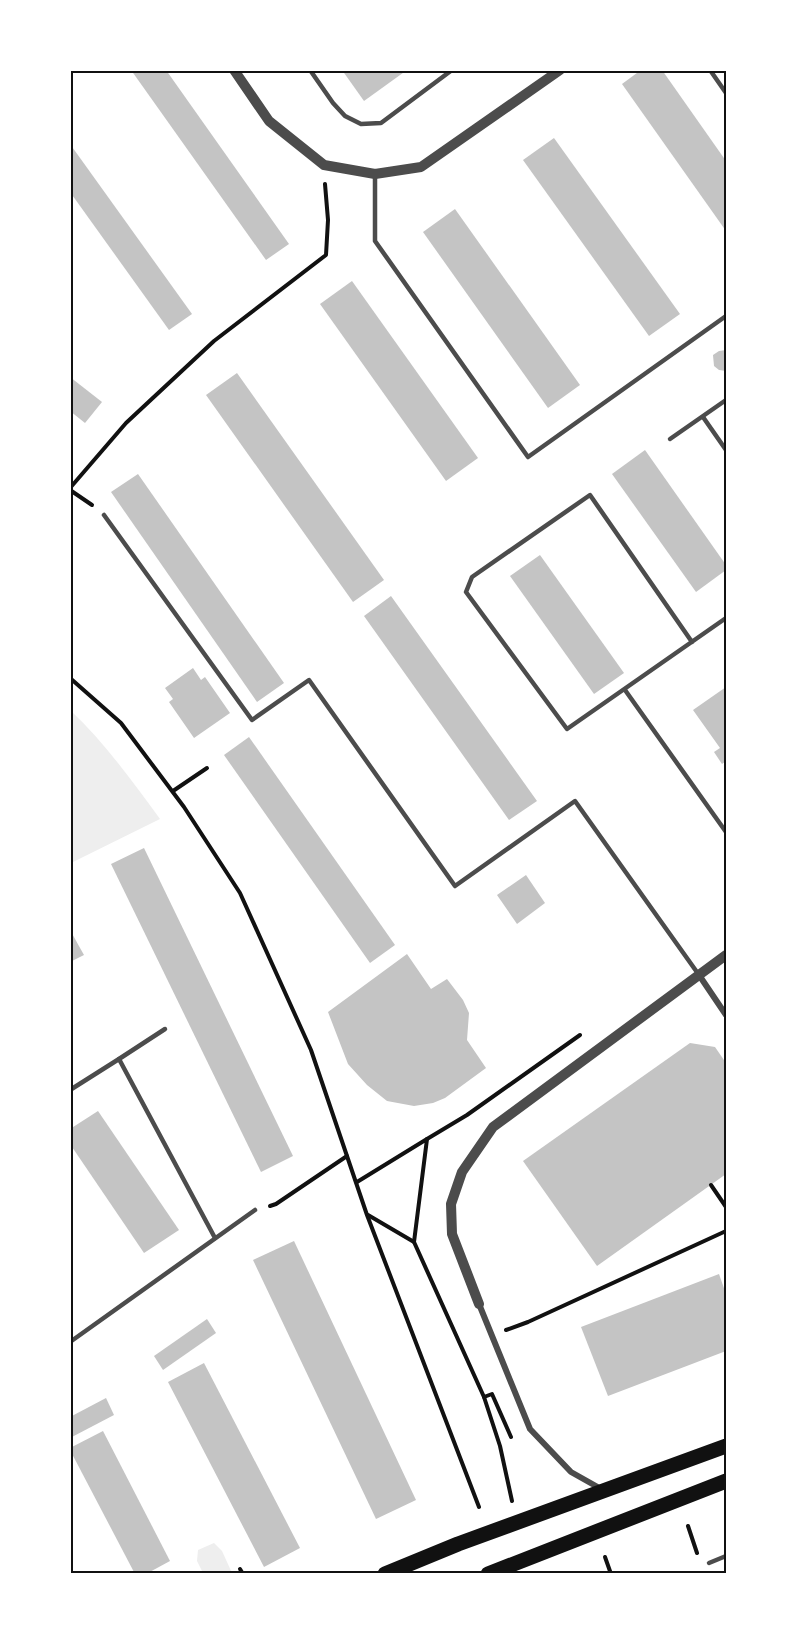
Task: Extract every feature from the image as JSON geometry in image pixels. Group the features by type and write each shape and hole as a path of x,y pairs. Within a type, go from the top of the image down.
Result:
{"main road":[{"path":"385,1574 458,1544 726,1446"},
{"path":"488,1574 726,1480"}],"street":[{"path":"234,70 269,121 324,165 375,174 422,167 560,70"},
{"path":"606,1491 571,1472 530,1429 452,1234 451,1204 462,1172 493,1127 726,955"},
{"path":"699,975 726,1015"}],"lane":[{"path":"310,70 345,116 362,124 381,123 452,70"},
{"path":"710,70 726,93"},
{"path":"375,174 375,242 528,456 726,316"},
{"path":"670,439 726,400"},
{"path":"703,417 726,450"},
{"path":"692,642 590,495 472,577 466,592 567,729 625,690 726,618"},
{"path":"104,515 252,720 309,680 455,886 575,801 699,975"},
{"path":"625,690 726,832"},
{"path":"70,1090 165,1029"},
{"path":"119,1059 215,1238"},
{"path":"70,1342 255,1210"},
{"path":"709,1563 726,1556"}],"path":[{"path":"104,515 70,489 126,423 214,341 326,255 328,220 324,165"},
{"path":"70,678 121,723 173,791 240,893 311,1050 367,1215 479,1507"},
{"path":"173,791 207,768"},
{"path":"357,1182 467,1115 582,1034"},
{"path":"427,1138 414,1242 484,1397 500,1446 513,1504"},
{"path":"255,1210 276,1204 347,1156"},
{"path":"711,1185 726,1207"},
{"path":"367,1215 414,1242"},
{"path":"492,1335 528,1322 726,1231"},
{"path":"501,1320 509,1341"},
{"path":"484,1397 492,1394 511,1437"},
{"path":"688,1526 699,1556"},
{"path":"605,1557 611,1574"}],"shaded area":[{"path":"71,711 107,749 160,819 71,863"},
{"path":"214,1543 222,1551 232,1573 203,1573 197,1561 198,1550"}],"building":[{"path":"131,70 166,70 289,244 266,260"},
{"path":"342,70 407,70 364,101"},
{"path":"641,70 662,70 726,161 726,231 622,84"},
{"path":"554,138 680,314 649,336 523,160"},
{"path":"70,144 192,314 169,330 70,192"},
{"path":"455,209 580,385 548,408 423,232"},
{"path":"352,281 478,458 446,481 320,304"},
{"path":"726,350 726,371 719,370 714,366 713,355"},
{"path":"237,373 384,580 353,602 206,395"},
{"path":"70,377 102,402 85,423 70,411"},
{"path":"645,450 726,565 726,570 696,592 612,474"},
{"path":"138,474 284,683 257,702 111,492"},
{"path":"540,555 624,673 594,694 510,576"},
{"path":"391,596 537,801 509,820 364,616"},
{"path":"193,668 201,680 205,677 230,713 194,738 169,702 173,699 165,688"},
{"path":"726,687 726,761 722,764 714,752 720,748 693,710"},
{"path":"249,737 395,945 370,963 224,755"},
{"path":"144,848 293,1156 261,1172 111,864"},
{"path":"526,875 545,903 517,924 497,895"},
{"path":"70,930 84,955 70,962"},
{"path":"407,954 431,989 447,979 463,1000 469,1013 467,1040 486,1068 445,1098 433,1103 414,1106 387,1101 367,1085 348,1064 328,1012"},
{"path":"690,1043 715,1047 726,1063 726,1174 597,1266 523,1161"},
{"path":"98,1111 179,1230 144,1253 70,1144 70,1129"},
{"path":"294,1241 416,1500 376,1519 253,1260"},
{"path":"719,1274 726,1294 726,1351 608,1396 581,1327"},
{"path":"207,1319 216,1333 163,1370 154,1356"},
{"path":"204,1363 300,1548 264,1567 168,1382"},
{"path":"106,1398 114,1415 70,1438 70,1417"},
{"path":"103,1431 170,1561 146,1574 135,1574 70,1450"}]}
